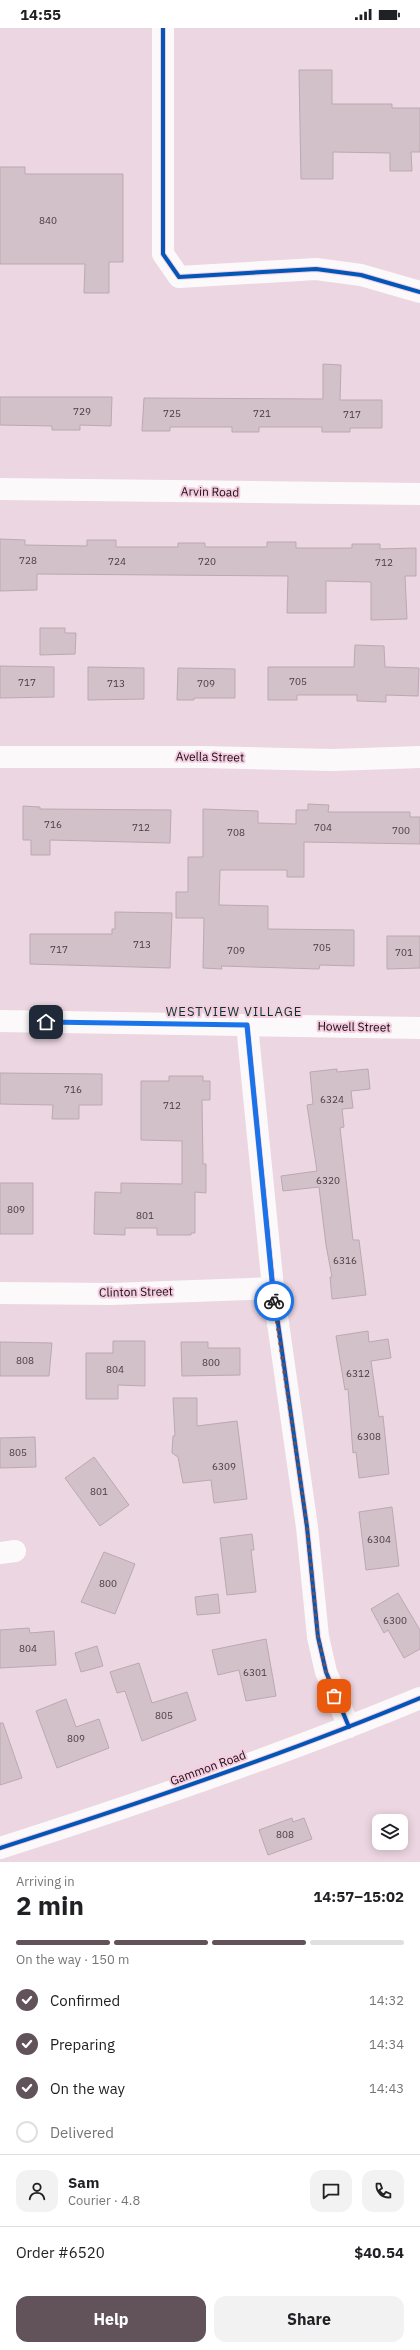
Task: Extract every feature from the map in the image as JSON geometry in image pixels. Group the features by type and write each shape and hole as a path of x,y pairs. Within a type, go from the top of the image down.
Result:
{"street":[{"path":"163,28 163,254 179,277 316,269 361,275 420,292"},
{"name":"Arvin Road","path":"0,489 420,494"},
{"name":"Avella Street","path":"0,757 203,756 333,760 420,757"},
{"name":"Howell Street","path":"0,1021 420,1028"},
{"path":"247,1025 272,1288 307,1527 318,1637 326,1672 349,1727"},
{"name":"Clinton Street","path":"0,1293 112,1294 272,1288"},
{"name":"Gammon Road","path":"0,1848 122,1809 349,1727 420,1698"}],"building":[{"path":"299,70 332,70 332,104 392,104 392,108 420,108 420,152 411,152 412,171 390,171 390,153 333,152 333,179 301,179"},
{"path":"0,167 25,167 25,174 123,174 123,262 109,262 109,293 84,293 85,264 0,264"},
{"path":"323,364 341,365 340,400 382,400 382,428 350,428 350,432 322,432 322,427 259,427 259,432 232,432 232,427 170,427 170,431 142,431 144,398 323,399"},
{"path":"0,397 112,397 111,426 80,425 80,430 52,430 52,426 0,425"},
{"path":"0,539 25,540 25,545 87,546 87,540 116,540 116,547 178,547 178,543 205,543 205,547 267,547 267,542 296,542 296,548 352,548 352,544 380,544 380,549 416,548 416,576 405,576 407,619 371,620 371,582 326,581 326,613 287,613 288,576 37,574 37,590 0,591"},
{"path":"40,628 65,628 65,633 76,633 75,654 40,655"},
{"path":"355,645 384,646 385,667 419,668 418,696 386,695 386,702 357,701 357,695 297,695 297,700 268,700 268,667 354,667"},
{"path":"0,666 54,667 54,697 0,698"},
{"path":"88,667 144,668 144,699 88,700"},
{"path":"178,668 235,669 235,698 194,698 194,700 177,700"},
{"path":"308,804 329,805 328,812 410,812 410,817 420,817 420,844 304,842 304,877 287,877 287,870 220,870 219,905 268,906 268,929 354,930 354,966 320,965 319,969 221,966 222,969 203,968 204,918 176,918 176,892 188,892 188,857 203,857 203,809 258,811 258,823 296,824 296,810 308,810"},
{"path":"23,806 40,807 40,809 171,810 170,843 50,840 50,855 31,855 31,840 23,840"},
{"path":"115,912 172,913 170,968 30,964 30,934 112,934 112,929 115,929"},
{"path":"387,936 420,936 420,968 387,969"},
{"path":"337,1069 337,1072 368,1069 370,1089 351,1091 353,1108 342,1109 344,1127 340,1128 353,1240 359,1240 366,1295 332,1299 330,1277 332,1277 326,1245 319,1187 283,1191 281,1176 317,1171 307,1105 313,1104 310,1072"},
{"path":"0,1073 102,1074 102,1105 79,1105 79,1119 52,1119 53,1105 0,1104"},
{"path":"169,1076 203,1076 203,1081 210,1081 210,1100 202,1100 203,1164 206,1164 206,1193 195,1192 195,1233 191,1233 191,1235 157,1235 157,1228 125,1228 125,1235 94,1234 95,1192 121,1193 121,1183 182,1184 182,1141 141,1140 141,1081 169,1081"},
{"path":"0,1183 33,1183 33,1234 0,1234"},
{"path":"368,1331 369,1342 388,1339 391,1358 371,1361 379,1417 383,1416 389,1474 359,1478 356,1452 353,1453 348,1389 345,1390 336,1336"},
{"path":"113,1341 145,1341 145,1386 118,1385 118,1399 86,1399 86,1353 113,1353"},
{"path":"0,1342 52,1343 49,1376 0,1376"},
{"path":"181,1342 208,1342 208,1348 240,1348 240,1375 182,1376"},
{"path":"173,1398 197,1398 197,1426 237,1421 247,1499 214,1503 211,1480 183,1483 178,1457 172,1453 173,1436 175,1436"},
{"path":"35,1437 36,1467 0,1468 0,1438"},
{"path":"94,1457 129,1505 100,1526 65,1478"},
{"path":"392,1507 399,1566 366,1570 359,1512"},
{"path":"252,1534 254,1550 251,1550 256,1592 227,1595 220,1538"},
{"path":"104,1552 135,1564 115,1614 81,1602"},
{"path":"398,1593 420,1630 420,1649 404,1658 388,1630 384,1633 371,1609"},
{"path":"218,1594 220,1613 197,1615 195,1597"},
{"path":"29,1628 30,1633 54,1631 56,1665 0,1668 0,1630"},
{"path":"266,1639 276,1696 246,1701 239,1670 218,1675 212,1650"},
{"path":"97,1646 103,1666 81,1672 75,1653"},
{"path":"139,1663 152,1703 187,1692 196,1720 142,1741 125,1691 117,1693 110,1672"},
{"path":"66,1699 76,1727 99,1719 109,1748 57,1768 36,1711"},
{"path":"0,1723 3,1723 22,1778 0,1785"},
{"path":"292,1818 293,1822 304,1818 312,1839 268,1855 259,1830"}],"cycle path":[{"path":"163,28 163,254 179,277 316,269 361,275 420,292"},
{"path":"247,1025 273,1288 307,1527 318,1637 326,1672 349,1727"},
{"path":"0,1848 212,1778 420,1698"}],"way so far":[{"path":"274,1301 296,1461 307,1527 318,1637 326,1672 334,1696"}],"district":[{"name":"WESTVIEW VILLAGE","path":"234,1011"}],"route":[{"path":"46,1022 247,1025 262,1193 274,1301"}]}
